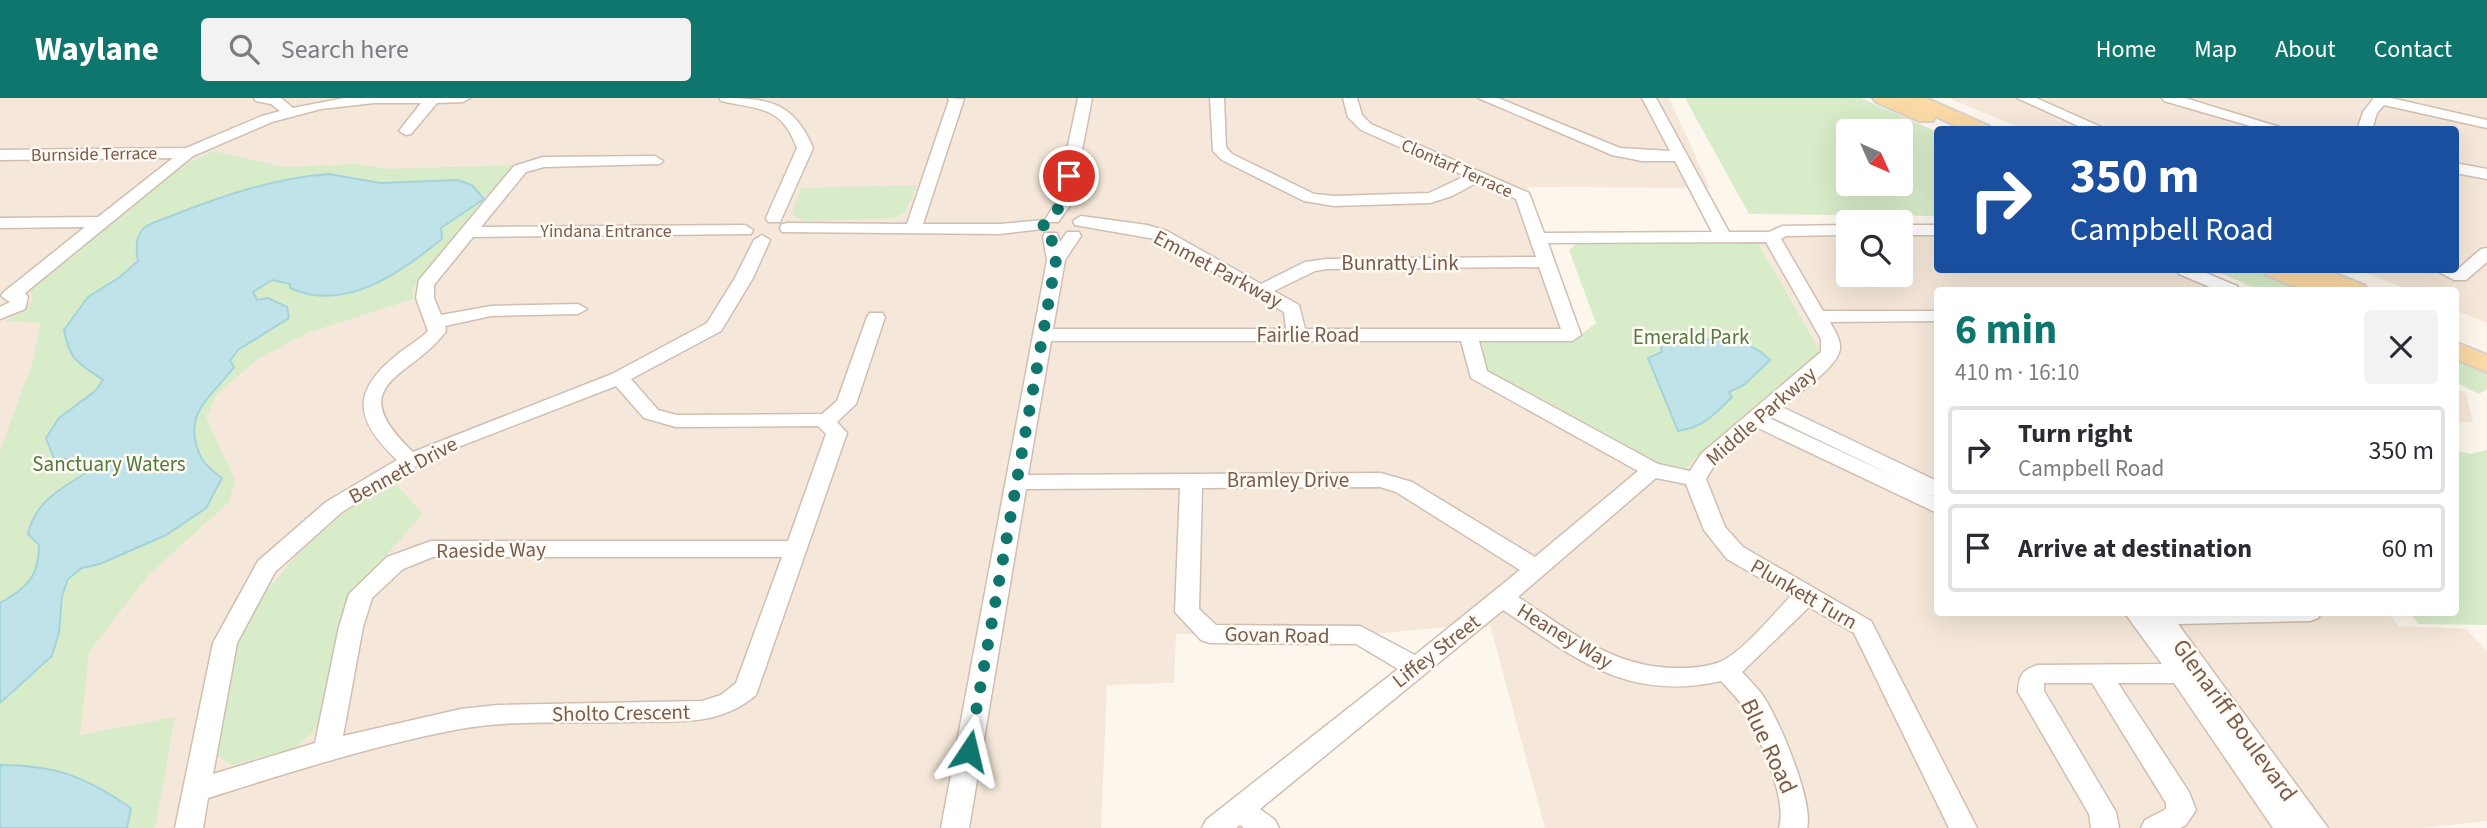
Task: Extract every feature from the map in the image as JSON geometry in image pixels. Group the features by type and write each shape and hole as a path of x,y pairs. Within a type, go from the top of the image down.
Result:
{"main road":[{"path":"1883,98 1945,126"},
{"path":"1910,98 1973,126"},
{"path":"2281,273 2314,287"},
{"path":"2314,273 2349,287"},
{"path":"2459,335 2487,347"},
{"path":"2459,352 2487,364"}],"street":[{"path":"261,98 275,100 291,113"},
{"path":"5,296 104,222 188,153 268,119 320,105 374,99 463,98"},
{"path":"726,98 760,104 783,112 798,128 805,148 781,223"},
{"path":"760,104 778,98"},
{"path":"913,229 957,99 955,98"},
{"path":"1056,260 1048,229 1064,202 1085,98"},
{"path":"1217,98 1218,148 1227,157 1310,198 1334,201 1430,198 1446,193 1477,176"},
{"name":"Clontarf Terrace","path":"1350,98 1354,117 1366,127 1523,196 1572,335"},
{"path":"1485,98 1617,152 1642,156 1680,156"},
{"path":"1649,98 1723,237"},
{"path":"2024,98 2091,126"},
{"path":"2169,98 2268,126"},
{"path":"2360,98 2487,124"},
{"path":"406,131 433,99"},
{"path":"2365,126 2370,112 2380,100"},
{"name":"Burnside Terrace","path":"0,155 188,153"},
{"path":"410,461 383,436 372,418 372,397 388,370 430,341 437,331 422,299 425,284 520,169 543,162 655,161"},
{"path":"2459,169 2483,173 2487,190"},
{"path":"955,828 1056,260 1077,227 1064,202"},
{"path":"753,235 759,220 913,229 1048,229"},
{"path":"0,223 104,222"},
{"name":"Emmet Parkway","path":"1048,229 1116,227 1147,230 1161,235 1293,309 1296,335"},
{"path":"1539,238 1772,237 1782,231 1836,230"},
{"path":"1913,230 1934,230"},
{"name":"Yindana Entrance","path":"468,232 753,235"},
{"name":"Bennett Drive","path":"189,828 225,643 266,567 334,508 410,461 446,444 619,378 714,327 744,278 753,235"},
{"name":"Middle Parkway","path":"1469,336 1478,374 1652,470 1695,478 1708,459 1823,362 1830,352 1830,339 1772,237"},
{"path":"2452,273 2460,276 2487,253"},
{"name":"Bunratty Link","path":"1260,291 1311,266 1326,264 1546,262"},
{"path":"2192,273 2224,287"},
{"path":"0,314 19,305 19,297 5,296"},
{"path":"435,322 491,311 578,309"},
{"path":"1818,317 1934,316"},
{"path":"619,378 651,414 676,421 816,419 825,422 846,404 876,317"},
{"name":"Fairlie Road","path":"1044,335 1572,335"},
{"path":"1762,413 1934,488"},
{"path":"1762,413 1934,504"},
{"name":"Sholto Crescent","path":"198,790 327,750 461,719 486,716 702,711 730,702 747,688 837,433 825,422"},
{"name":"Liffey Street","path":"1216,828 1501,598 1652,470"},
{"name":"Plunkett Turn","path":"1695,478 1715,530 1735,553 1863,626 1963,828"},
{"name":"Bramley Drive","path":"1017,482 1381,480 1404,487 1535,568"},
{"name":"Govan Road","path":"1191,481 1187,612 1210,634 1360,635 1415,667"},
{"name":"Raeside Way","path":"327,750 351,628 361,594 395,563 431,549 796,549"},
{"name":"Heaney Way","path":"1501,598 1590,655 1626,672 1663,678 1695,677 1726,670 1741,661 1807,594"},
{"name":"Glenariff Boulevard","path":"2150,616 2191,673 2314,828"},
{"name":"Blue Road","path":"1726,670 1753,701 1759,713 1796,806 1797,824 1793,828"},
{"path":"2108,827 2029,686 2031,678 2038,674 2191,673"},
{"name":"Glenariff Boulevard","path":"2191,673 2288,828"},
{"path":"2099,674 2179,800 2182,810 2176,817 2155,828"},
{"path":"1240,809 1265,828"}],"shaded area":[{"path":"0,98 1669,98 1710,188 1528,187 1581,342 1482,343 1487,374 1810,361 1821,352 1758,243 1774,226 1836,225 1836,287 1913,287 1913,225 1934,225 1934,273 2206,273 2238,287 1934,287 1934,616 2390,616 2399,626 2466,629 2487,651 2487,821 2422,828 1545,828 1490,625 1360,635 1176,634 1174,683 1107,685 1101,828 0,828"},
{"path":"1948,98 2487,98 2487,323 2459,312 2459,287 2401,287 2366,273 2459,273 2459,126 2016,126"},
{"path":"2459,390 2466,393 2473,422 2459,422"}],"green space":[{"path":"1685,98 1861,98 1908,119 1836,119 1836,196 1913,196 1913,121 1934,131 1934,216 1913,216 1913,210 1836,210 1836,215 1749,214"},
{"name":"Sanctuary Waters","path":"213,151 285,167 359,164 388,169 518,165 412,289 413,299 307,333 258,359 217,394 206,418 235,480 229,502 149,574 89,652 80,735 175,717 155,828 0,828 0,451 32,364 41,323 5,321 23,311 33,300 30,291 182,166"},
{"path":"917,185 905,213 894,218 804,221 791,214 801,188"},
{"name":"Emerald Park","path":"1578,243 1758,243 1821,352 1684,469 1655,467 1487,374 1482,343 1574,340 1596,323 1569,250"},
{"path":"2221,273 2259,273 2293,287 2252,287"},
{"path":"2459,360 2487,372 2487,389 2479,394 2459,384"},
{"path":"2487,450 2487,625 2418,624 2412,616 2459,616 2459,451 2470,454"},
{"path":"394,482 423,514 351,595 320,725 296,748 232,765 217,756 237,644 260,600 305,544 350,509"}],"water":[{"path":"329,174 380,183 458,180 472,185 484,199 441,228 442,239 426,252 371,286 331,296 311,294 290,288 290,284 272,280 253,292 257,300 268,298 287,307 289,318 238,350 230,361 234,367 199,411 194,432 198,450 205,464 222,478 206,508 166,535 100,564 82,568 68,579 62,596 59,632 52,656 0,703 0,603 24,586 34,573 39,545 28,534 36,513 50,498 86,473 79,460 54,458 46,438 59,418 95,391 103,380 77,361 69,349 64,330 88,297 120,277 138,261 138,237 147,225 248,189 288,179"},
{"path":"1677,336 1721,341 1738,339 1770,360 1744,385 1729,392 1732,397 1708,419 1695,427 1678,431 1648,358 1662,352 1660,342"},
{"path":"0,765 54,770 85,781 131,808 127,828 0,828"}],"route":[{"path":"969,751 1056,260 1051,237 1042,232 1041,228 1064,202 1069,176"}]}
